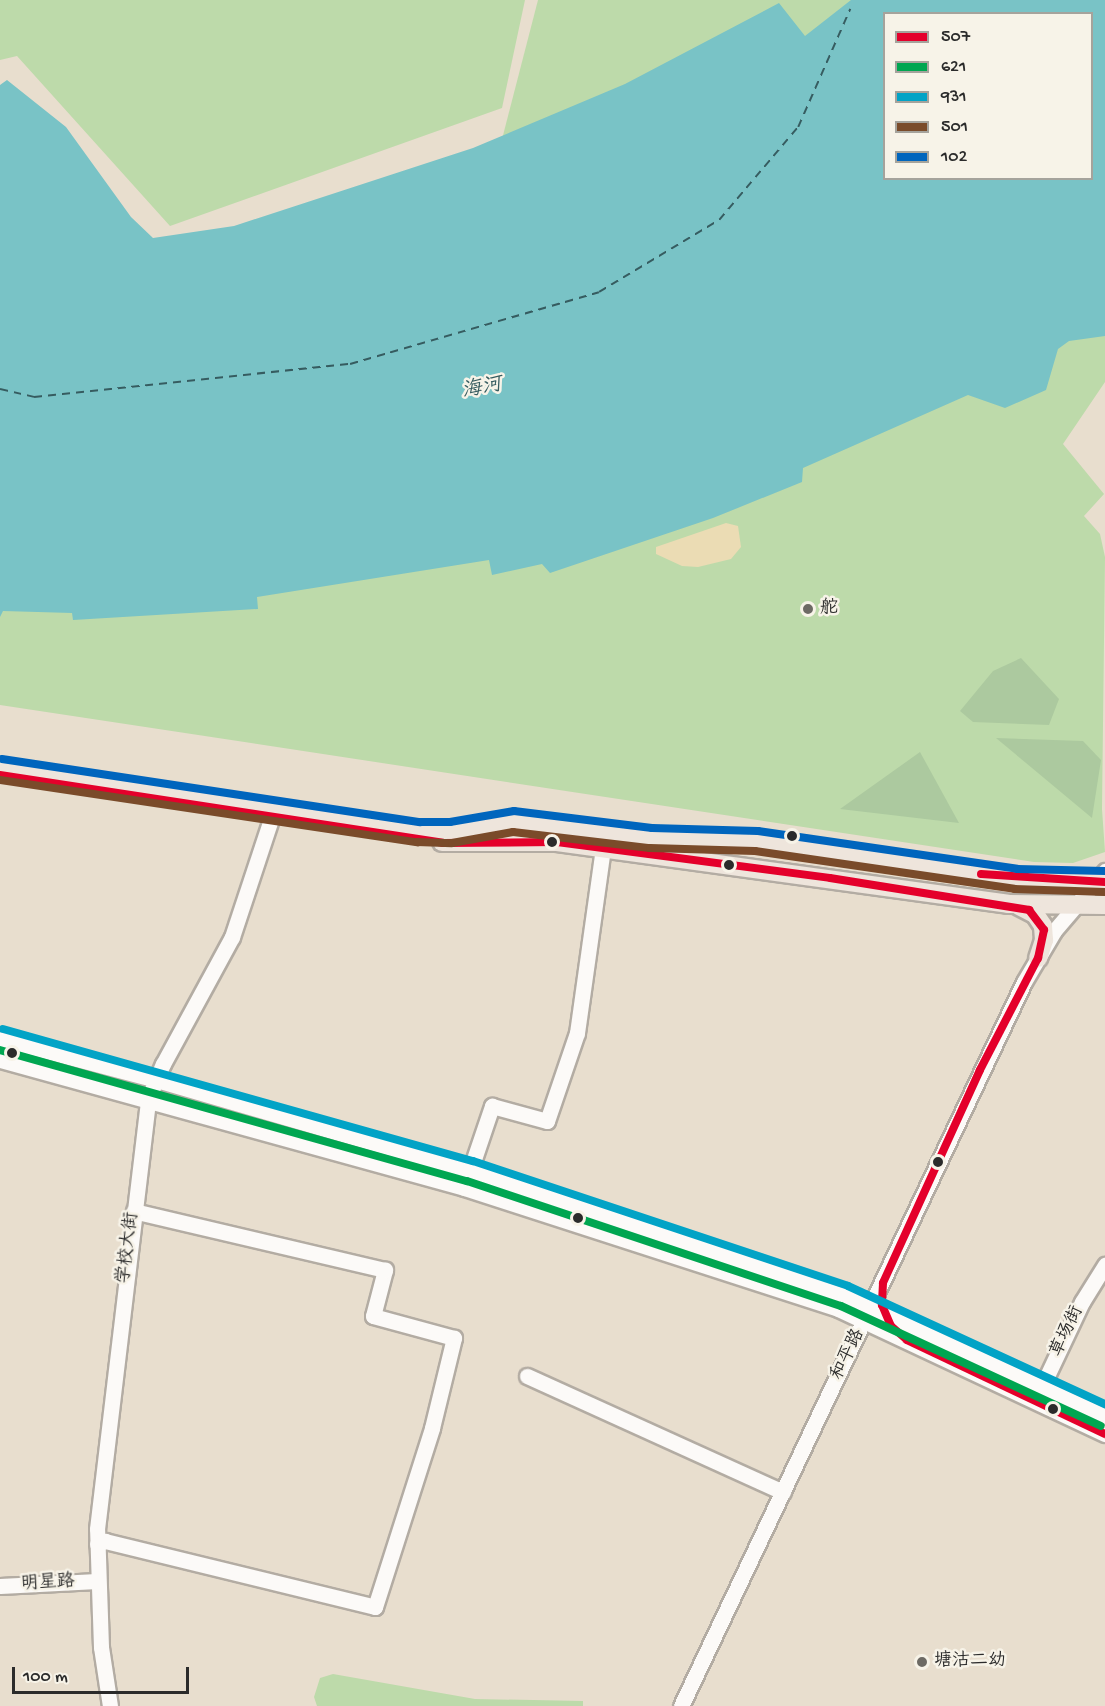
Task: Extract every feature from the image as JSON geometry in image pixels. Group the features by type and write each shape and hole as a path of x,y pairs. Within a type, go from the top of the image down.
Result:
{"main road":[{"path":"0,769 418,832 451,833 513,821 651,838 756,841 1016,879 1101,879"},
{"path":"0,775 443,843 525,840 1008,904 1105,905"},
{"path":"1008,904 1029,910 1041,921 1045,934 1038,958"}],"street":[{"name":"学校大街","path":"110,1706 97,1581 97,1544 148,1099 232,937 272,816"},
{"path":"470,1171 492,1106 547,1121 577,1033 603,849"},
{"path":"873,1314 883,1283 980,1070 1038,958 1074,906 1101,879"},
{"path":"0,1039 156,1080 470,1171 873,1314 1039,1394 1105,1434"},
{"path":"0,1060 464,1188 873,1314 907,1340 1039,1394 1105,1416"},
{"path":"97,1544 105,1541 375,1607 432,1428 454,1338 373,1316 385,1270 134,1211"},
{"name":"草场街","path":"1039,1394 1082,1302 1105,1266"},
{"name":"和平路","path":"681,1706 783,1492 873,1314"},
{"path":"527,1376 783,1492"},
{"name":"明星路","path":"0,1587 97,1581"}],"green space":[{"path":"0,0 525,0 502,108 170,226 17,56 0,60"},
{"path":"538,0 875,0 798,50 500,147"},
{"path":"1105,323 1105,382 1063,444 1104,494 1084,516 1100,534 1105,557 1102,809 1105,852 1073,863 1034,862 0,705 0,568"},
{"path":"1021,658 1059,699 1049,725 973,722 960,711 993,671"},
{"path":"996,738 1083,741 1101,760 1092,818"},
{"path":"920,752 959,823 840,809"},
{"path":"333,1674 475,1699 583,1701 583,1706 317,1706 314,1697 320,1678"}],"sand":[{"path":"726,523 738,526 741,547 731,559 698,567 682,566 656,554 656,547"}],"water":[{"name":"海河","path":"851,0 1105,0 1105,336 1069,341 1058,349 1046,390 1005,408 968,395 803,468 802,482 713,518 550,573 542,564 492,575 489,560 257,597 258,609 73,620 72,613 3,611 0,617 0,85 7,80 66,127 131,217 153,238 234,226 473,148 625,84 779,3 805,36"}],"ferry route":[{"path":"0,389 34,397 350,364 599,292 719,220 798,127 850,9"}],"transit line":[{"name":"102","path":"2,759 420,822 450,822 514,811 652,828 758,831 1017,869 1105,871"},
{"name":"507","path":"0,775 443,843 557,842 830,878 1029,910 1044,930 1038,958 980,1070 883,1283 882,1305 891,1326 907,1340 1105,1434"},
{"name":"501","path":"0,780 417,842 452,843 513,832 650,848 755,851 1014,889 1105,892"},
{"name":"507","path":"981,874 1105,882"},
{"name":"931","path":"3,1029 473,1161 848,1286 1105,1404"},
{"name":"621","path":"0,1050 467,1181 841,1306 1101,1426"}],"place":[{"name":"舵","path":"808,609"},
{"name":"塘沽二幼","path":"922,1662"}]}
